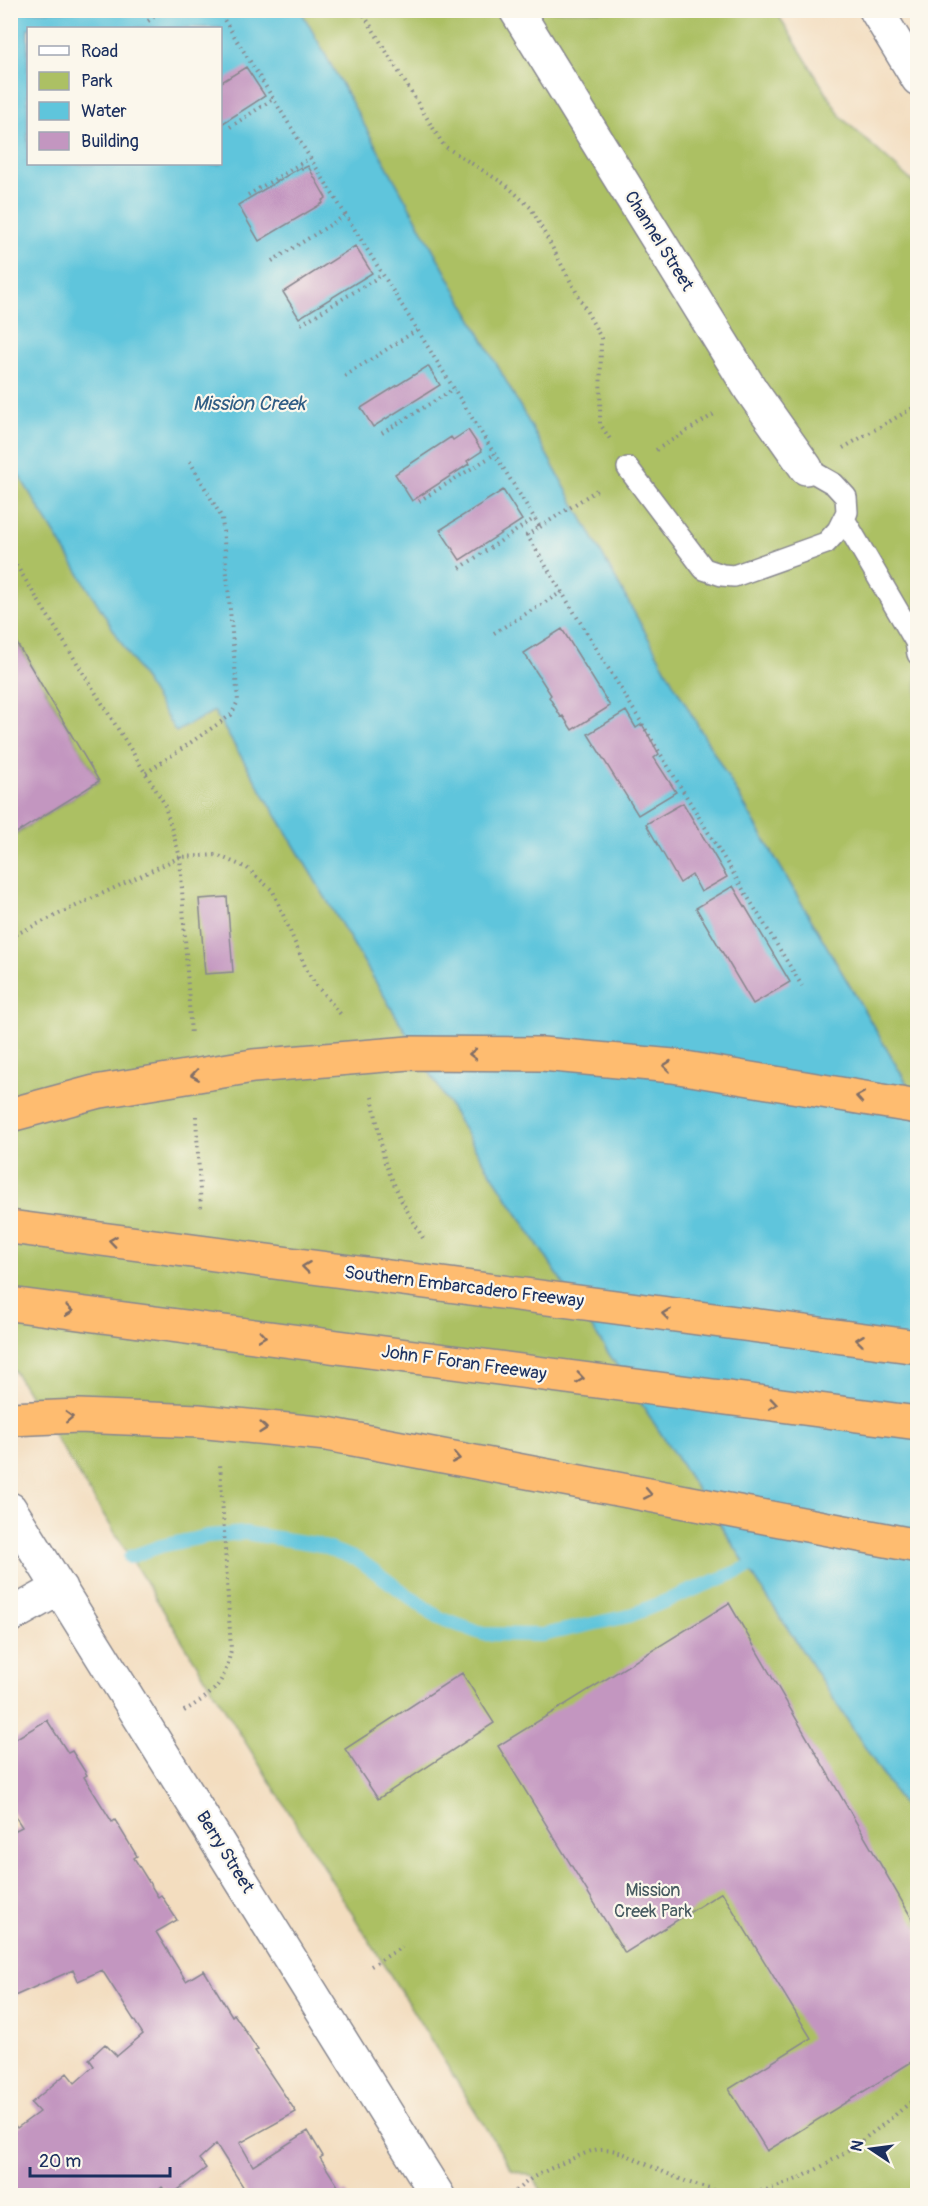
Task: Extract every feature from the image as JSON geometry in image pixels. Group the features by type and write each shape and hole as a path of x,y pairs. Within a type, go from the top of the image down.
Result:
{"highway":[{"path":"10,1115 95,1092 253,1066 409,1053 542,1054 673,1066 918,1107"},
{"name":"Southern Embarcadero Freeway","path":"10,1227 918,1347"},
{"name":"John F Foran Freeway","path":"10,1304 918,1423"},
{"path":"10,1419 79,1416 198,1421 327,1434 918,1546"}],"street":[{"name":"Channel Street","path":"516,10 751,390 806,468"},
{"path":"876,10 918,78"},
{"name":"Berry Street","path":"10,1509 438,2196"},
{"path":"10,1616 60,1588"}],"lane":[{"path":"628,468 704,569 734,576 826,543 838,530 847,512 846,497 834,484 806,468"},
{"path":"844,519 915,642 918,654"}],"path":[{"path":"148,21 164,10"},
{"path":"218,10 540,526"},
{"path":"361,10 444,146 506,185 531,208 601,338 600,424 628,468"},
{"path":"230,127 273,99"},
{"path":"248,195 310,158"},
{"path":"272,261 346,215"},
{"path":"301,324 383,275"},
{"path":"345,376 417,330"},
{"path":"382,433 454,389"},
{"path":"751,390 628,468 527,536 802,986"},
{"path":"806,468 918,405"},
{"path":"419,501 495,454"},
{"path":"146,773 231,715 238,701 222,518 188,458"},
{"path":"460,568 535,518"},
{"path":"10,555 164,803 180,857 191,1047"},
{"path":"494,633 562,592"},
{"path":"10,937 180,857 217,855 247,868 273,891 308,971 316,985 345,1020"},
{"path":"371,1089 386,1163 401,1200 429,1249"},
{"path":"195,1106 202,1212"},
{"path":"150,1732 215,1690 226,1671 231,1650 220,1459"},
{"path":"371,1966 402,1947"},
{"path":"511,2195 533,2177 598,2149 619,2152 682,2180 713,2190 746,2193 776,2187 810,2173 886,2123 918,2096"}],"green space":[{"path":"301,11 776,11 841,117 917,186 917,1101 676,688"},
{"name":"Mission Creek Park","path":"11,462 176,731 214,711 475,1148 917,1827 917,2196 544,2195 533,2177 512,2170 11,1366 11,837 99,781 11,632"}],"water":[{"name":"Mission Creek","path":"11,11 301,11 676,688 917,1101 917,1827 475,1148 214,711 176,732 11,462"}],"building":[{"path":"246,67 265,96 222,124 222,82"},
{"path":"308,166 326,198 322,201 323,203 259,241 238,205 301,167 302,169"},
{"path":"355,246 372,273 299,318 283,292"},
{"path":"428,366 440,385 373,427 361,408"},
{"path":"468,430 482,451 467,461 469,464 412,501 395,474 451,437 453,440"},
{"path":"503,490 522,520 460,560 440,530"},
{"path":"562,629 610,706 572,730 563,716 561,717 549,697 551,695 524,653"},
{"path":"10,632 99,781 10,837"},
{"path":"626,711 636,728 642,724 659,754 654,758 676,792 638,815 588,734"},
{"path":"683,803 727,877 701,892 692,875 680,883 646,824"},
{"path":"733,886 790,982 753,1004 696,908"},
{"path":"227,897 233,972 205,974 199,899"},
{"path":"729,1603 918,1929 918,2058 767,2151 729,2089 811,2038 722,1892 625,1953 498,1746"},
{"path":"462,1673 494,1723 378,1799 345,1749"},
{"path":"47,1720 68,1753 72,1751 87,1775 84,1777 112,1822 115,1820 137,1856 134,1858 158,1897 161,1895 177,1920 156,1932 186,1981 204,1970 232,2016 234,2014 258,2050 255,2051 296,2112 240,2143 253,2166 308,2131 323,2156 320,2158 343,2194 346,2192 349,2196 249,2196 216,2144 199,2159 206,2168 170,2196 162,2187 152,2196 10,2196 10,2120 17,2128 39,2112 31,2103 67,2073 75,2083 94,2066 89,2059 105,2044 117,2056 143,2034 102,1970 78,1981 73,1970 10,1998 10,1833 22,1827 10,1808 10,1742"}],"waterway":[{"path":"130,1557 161,1546 208,1536 245,1533 316,1544 359,1560 439,1618 483,1634 542,1635 629,1616 749,1567"}]}
